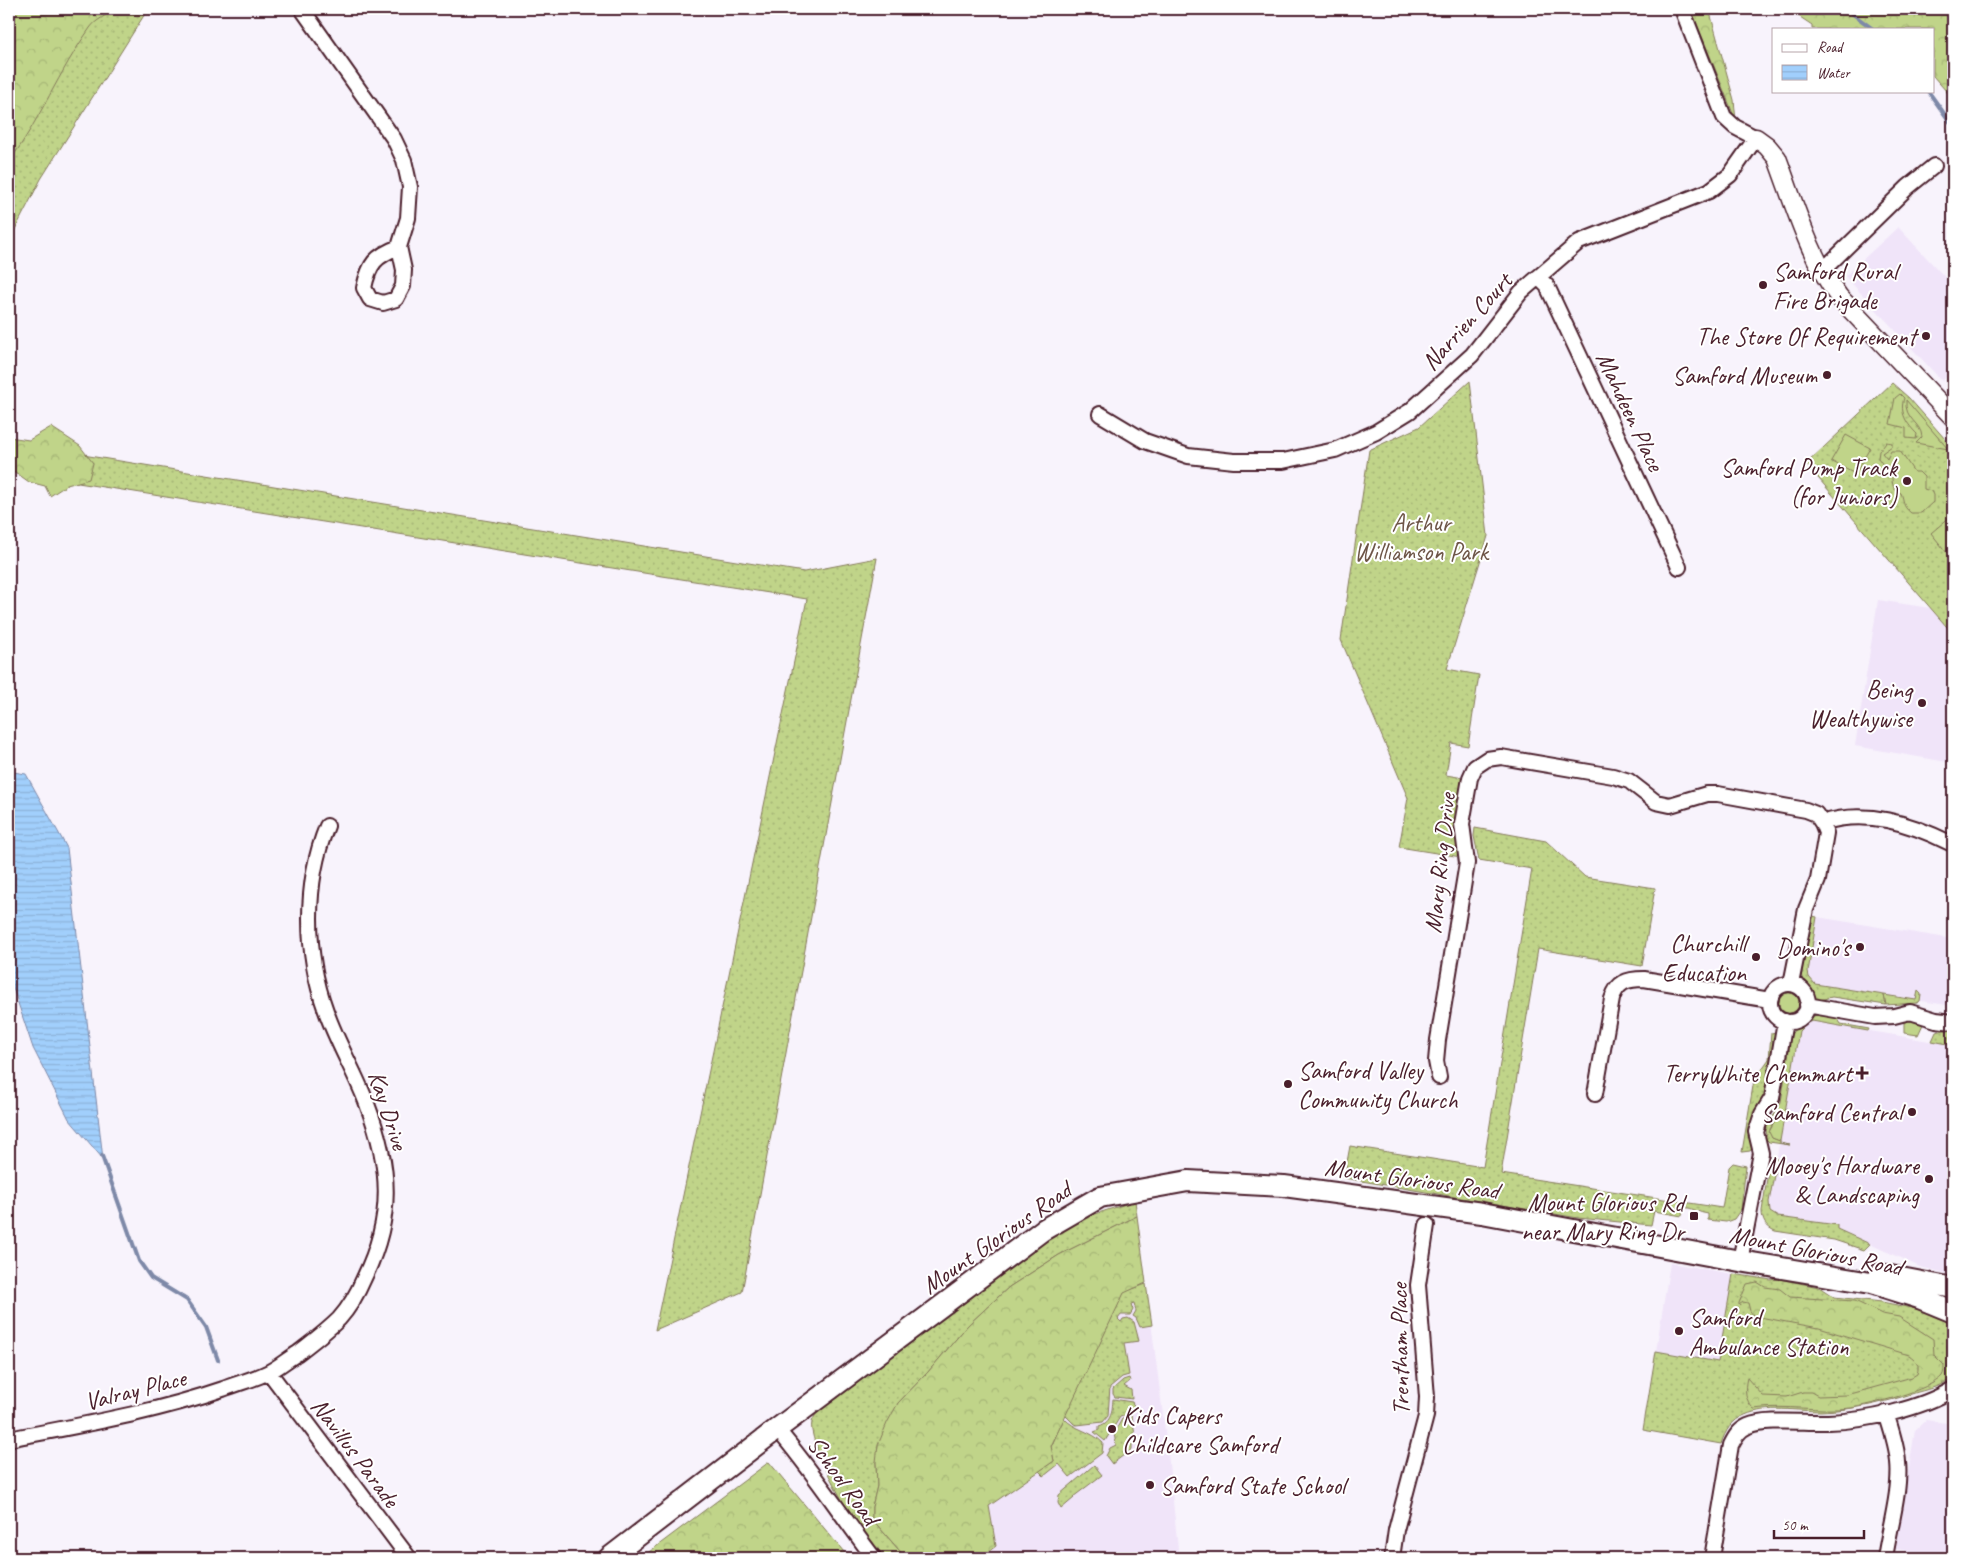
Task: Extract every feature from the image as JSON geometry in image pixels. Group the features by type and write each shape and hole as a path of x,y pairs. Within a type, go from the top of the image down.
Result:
{"main road":[{"name":"Mount Glorious Road","path":"609,1558 777,1429 1043,1230 1100,1197 1188,1181 1284,1186 1482,1213 1608,1236 1666,1239 1871,1283 1919,1298 1951,1311"},
{"name":"Mount Glorious Road","path":"1741,1255 1844,1266 1948,1287"},
{"path":"1948,1287 1951,1311"}],"street":[{"path":"302,9 394,139 404,160 410,187 408,218 399,247"},
{"path":"1682,9 1724,117 1735,127 1767,146 1778,158 1822,271 1840,297 1950,408"},
{"name":"Narrien Court","path":"1100,414 1145,441 1188,456 1234,462 1283,462 1335,450 1376,432 1410,412 1472,355 1521,292 1579,242 1709,191 1730,175 1756,138"},
{"path":"1822,271 1908,187 1934,166"},
{"name":"Mahdeen Place","path":"1538,277 1547,286 1680,568"},
{"name":"Mary Ring Drive","path":"1438,1077 1436,1061 1438,1040 1467,863 1462,824 1470,778 1475,767 1487,758 1501,757 1613,776 1629,781 1656,802 1670,805 1707,794 1722,795 1806,810 1816,814 1822,823"},
{"path":"1790,984 1806,909 1820,872 1826,833 1822,823 1836,819 1860,817 1888,820 1916,827 1950,843"},
{"name":"Kay Drive","path":"269,1372 319,1338 340,1317 360,1286 376,1252 385,1215 386,1185 382,1154 367,1104 326,1010 313,962 310,903 320,844 327,826"},
{"path":"1595,1094 1614,990 1621,982 1644,978 1770,1000"},
{"path":"1790,984 1801,989 1807,1000 1807,1005 1802,1016 1791,1021 1785,1021 1772,1011 1770,1000 1772,994 1780,986 1790,984"},
{"path":"1807,1005 1875,1016 1894,1016 1910,1012 1936,1020 1953,1022"},
{"path":"1741,1255 1760,1153 1756,1132 1762,1114 1772,1098 1785,1021"},
{"name":"Trentham Place","path":"1392,1558 1396,1530 1426,1416 1427,1397 1418,1285 1427,1225"},
{"name":"Valray Place","path":"9,1439 111,1420 182,1403 269,1372"},
{"name":"Navillus Parade","path":"269,1372 409,1558"},
{"path":"1712,1558 1730,1445 1736,1435 1747,1426 1760,1423 1862,1420 1923,1403 1953,1389"},
{"path":"1885,1558 1896,1492 1898,1463 1895,1444 1886,1413"},
{"name":"School Road","path":"777,1429 803,1460 834,1507 874,1558"}],"shaded area":[{"path":"1898,227 1953,286 1953,371 1942,381 1845,276"},
{"path":"1878,600 1930,608 1953,634 1953,763 1855,746"},
{"path":"1817,917 1953,939 1953,1006 1815,984 1809,977 1808,972"},
{"path":"1812,1021 1953,1045 1953,1275 1920,1267 1837,1229 1837,1225 1777,1217 1770,1212 1769,1202 1799,1031"},
{"path":"1670,1263 1733,1274 1718,1362 1656,1351"},
{"name":"Kids Capers Childcare Samford","path":"1146,1283 1179,1558 980,1558 996,1546 989,1506 1054,1461 1051,1447 1124,1292"},
{"path":"1926,1420 1953,1424 1953,1558 1896,1549 1915,1430"}],"green space":[{"path":"9,9 148,9 41,179 9,241"},
{"path":"9,9 113,9 90,28 79,44 9,162"},
{"path":"1691,9 1709,9 1734,100 1736,121"},
{"path":"1788,9 1953,9 1953,99 1934,77 1934,28 1812,28 1812,25"},
{"name":"Arthur Williamson Park","path":"1470,381 1488,536 1447,669 1479,675 1468,746 1451,743 1446,775 1464,778 1456,836 1461,857 1399,847 1408,798 1341,640 1369,450 1419,427"},
{"path":"1892,383 1909,398 1953,448 1953,634 1806,464"},
{"path":"1900,394 1904,398 1903,413 1917,434 1916,439 1906,438 1906,428 1890,424 1895,398"},
{"path":"1906,400 1948,449 1916,443 1922,437 1921,432 1910,417 1906,407"},
{"path":"51,427 80,446 93,463 89,479 67,485 50,496 45,486 29,482 11,469 9,470 9,437 29,440"},
{"path":"1846,435 1870,448 1855,474 1831,461"},
{"name":"Samford Pump Track (for Juniors)","path":"1886,442 1892,443 1892,446 1882,453 1887,459 1891,451 1900,451 1914,472 1919,472 1924,477 1924,489 1931,491 1933,495 1933,502 1921,513 1911,513 1906,508 1901,493 1894,488 1892,472 1887,470 1878,458 1879,451"},
{"path":"9,443 804,572 877,558 742,1292 655,1330 807,599 9,472"},
{"path":"1951,516 1953,518 1953,548 1947,553 1931,533"},
{"path":"1475,828 1546,841 1585,877 1655,888 1642,966 1538,949 1501,1174 1722,1208 1729,1167 1733,1163 1746,1166 1741,1209 1734,1219 1726,1222 1708,1220 1708,1214 1684,1207 1682,1216 1654,1211 1651,1225 1578,1218 1344,1178 1350,1146 1483,1167 1532,869 1479,860 1474,836"},
{"path":"1809,915 1817,917 1808,972 1809,977 1815,984 1884,995 1886,1005 1832,997 1819,1000 1809,992 1804,985 1801,972"},
{"path":"1918,991 1921,994 1920,1001 1917,1003 1886,1005 1884,995 1916,1000"},
{"path":"1789,993 1796,996 1799,1003 1796,1010 1789,1013 1782,1010 1779,1003 1782,996"},
{"path":"1817,1015 1836,1016 1841,1024 1869,1029 1868,1031 1812,1021 1799,1031 1780,1141 1772,1138 1769,1132 1781,1102 1790,1044 1787,1044 1798,1025 1806,1019"},
{"path":"1919,1019 1924,1022 1918,1035 1904,1033 1904,1020"},
{"path":"1953,1028 1953,1045 1932,1041 1936,1032"},
{"path":"1776,1032 1768,1091 1751,1125 1752,1148 1750,1151 1742,1152 1754,1080 1769,1059 1771,1033"},
{"path":"1775,1114 1775,1121 1770,1129 1772,1138 1780,1141 1780,1143 1790,1145 1769,1142 1764,1137 1767,1135 1766,1129 1768,1124"},
{"path":"1770,1159 1777,1159 1769,1202 1770,1212 1778,1217 1837,1225 1837,1229 1870,1244 1864,1250 1834,1240 1775,1231 1769,1228 1764,1221 1762,1211"},
{"path":"1135,1201 1137,1216 1059,1255 1009,1287 968,1325 928,1372 898,1403 876,1462 877,1486 872,1507 872,1519 906,1558 884,1558 854,1519 829,1476 812,1431 812,1422 816,1415 826,1404 1010,1257 1083,1218"},
{"path":"1137,1216 1146,1283 1124,1293 1051,1446 1054,1461 989,1506 996,1546 980,1558 906,1558 872,1519 872,1507 877,1486 876,1462 878,1445 898,1403 928,1372 968,1325 1009,1287 1059,1255"},
{"path":"1733,1274 1771,1280 1779,1279 1819,1287 1834,1297 1882,1302 1936,1313 1953,1321 1953,1377 1932,1388 1858,1407 1821,1411 1773,1409 1754,1412 1740,1417 1733,1423 1727,1430 1721,1444 1643,1430 1656,1351 1718,1362"},
{"path":"1757,1282 1765,1287 1780,1289 1790,1297 1855,1301 1882,1314 1899,1317 1933,1339 1934,1355 1944,1365 1943,1375 1936,1381 1913,1391 1851,1408 1778,1407 1754,1409 1746,1395 1747,1378 1763,1396 1787,1397 1803,1392 1811,1392 1818,1396 1847,1395 1912,1377 1917,1374 1918,1368 1916,1361 1909,1355 1819,1328 1754,1316 1750,1311 1748,1303 1743,1302 1739,1305 1739,1303 1747,1284"},
{"path":"1146,1284 1152,1325 1140,1327 1133,1316 1136,1311 1134,1303 1131,1304 1133,1310 1130,1315 1121,1315 1118,1319 1121,1322 1123,1319 1128,1318 1134,1322 1139,1341 1124,1343 1129,1375 1122,1377 1110,1387 1108,1416 1103,1422 1074,1424 1065,1415 1124,1292"},
{"path":"1129,1378 1130,1381 1124,1386 1131,1390 1132,1399 1115,1397 1113,1389 1123,1380"},
{"path":"1113,1399 1132,1402 1135,1409 1131,1409 1132,1413 1120,1417 1105,1441 1094,1432 1099,1430 1099,1426 1109,1419 1112,1412"},
{"path":"1132,1416 1136,1442 1132,1444 1132,1449 1112,1464 1106,1456 1110,1448 1116,1445 1114,1433 1122,1419"},
{"path":"1064,1418 1099,1439 1103,1443 1102,1453 1070,1477 1059,1464 1044,1476 1039,1471 1054,1461 1051,1447"},
{"path":"769,1462 849,1558 641,1558"},
{"path":"1094,1465 1102,1475 1073,1497 1061,1509 1058,1503 1059,1495"}],"water":[{"path":"13,772 26,774 67,848 103,1159 69,1119 33,1048 9,976 9,774"}],"waterway":[{"path":"1846,9 1872,28"},
{"path":"1929,92 1953,126"},
{"path":"102,1156 139,1261 151,1278 187,1300 206,1327 218,1360"}],"place":[{"name":"Samford Rural Fire Brigade","path":"1763,285"},
{"name":"The Store Of Requirement","path":"1926,336"},
{"name":"Samford Museum","path":"1827,375"},
{"name":"Samford Pump Track (for Juniors)","path":"1907,481"},
{"name":"Being Wealthywise","path":"1922,703"},
{"name":"Domino's","path":"1860,947"},
{"name":"Churchill Education","path":"1756,957"},
{"name":"TerryWhite Chemmart","path":"1862,1073"},
{"name":"Samford Valley Community Church","path":"1288,1084"},
{"name":"Samford Central","path":"1912,1112"},
{"name":"Mooey's Hardware & Landscaping","path":"1929,1179"},
{"name":"Mount Glorious Rd near Mary Ring Dr","path":"1694,1216"},
{"name":"Samford Ambulance Station","path":"1679,1331"},
{"name":"Kids Capers Childcare Samford","path":"1112,1429"},
{"name":"Samford State School","path":"1150,1485"}]}
